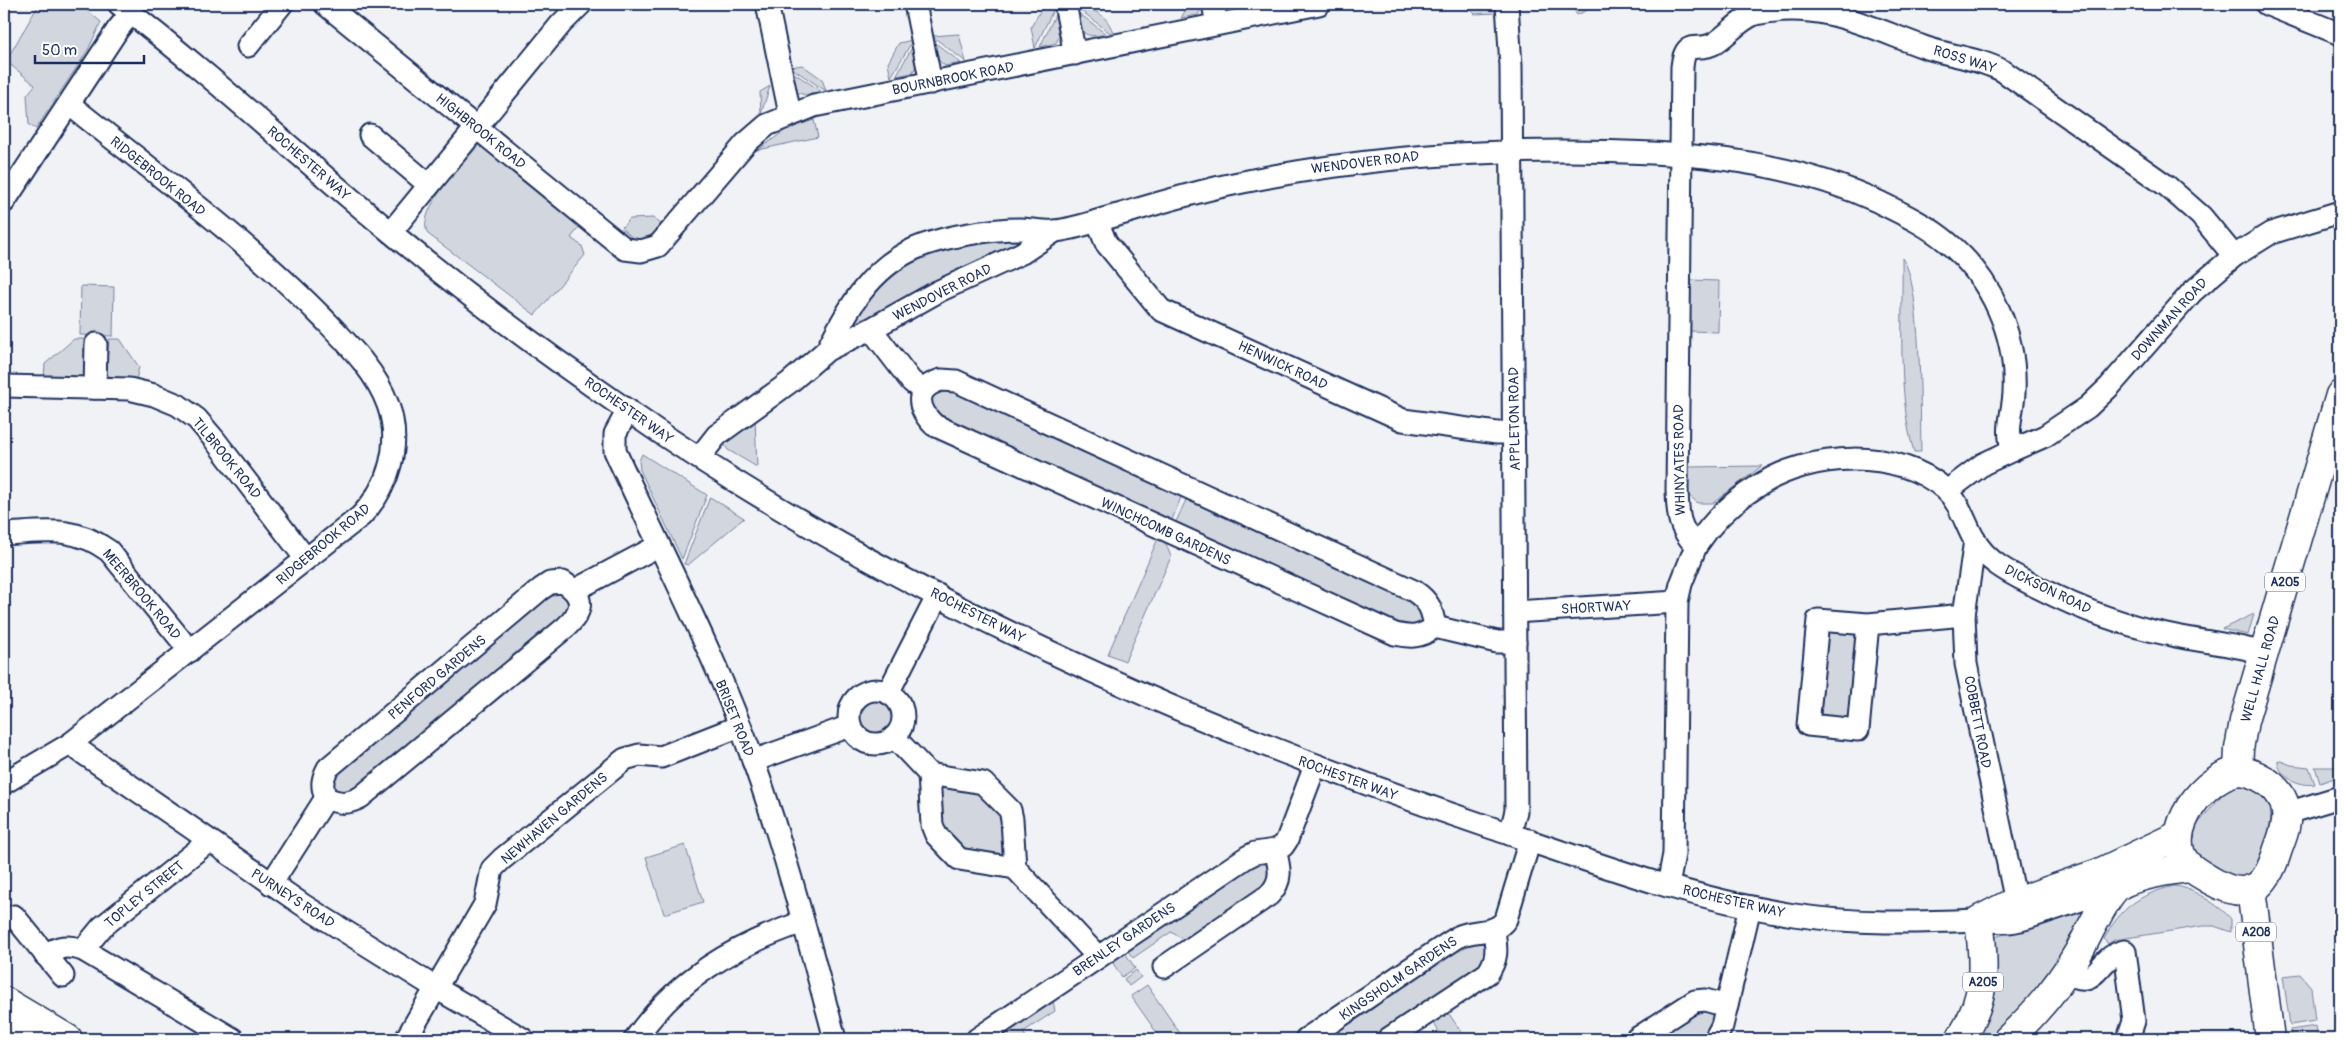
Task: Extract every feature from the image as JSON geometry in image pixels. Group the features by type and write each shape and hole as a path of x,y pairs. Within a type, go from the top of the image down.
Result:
{"main road":[{"name":"WELL HALL ROAD","path":"2238,771 2240,737 2340,395"},
{"path":"2238,771 2259,776 2275,788 2281,796 2287,813 2283,836 2271,871 2265,880 2251,889 2232,890 2222,887 2191,868 2181,857 2178,847 2178,835 2181,823 2198,798 2218,779 2238,771"},
{"name":"ROCHESTER WAY","path":"1979,920 2016,902 2098,873 2178,835"},
{"name":"ROCHESTER WAY","path":"2117,887 2155,873 2191,868"},
{"path":"2008,1039 2031,1017 2067,972 2099,914 2117,887"},
{"name":"A208","path":"2251,889 2270,1039"},
{"name":"A205","path":"1960,1039 1969,1026 1978,1005 1984,978 1979,920"},
{"path":"4,1001 68,1039"},
{"path":"4,1028 24,1039"}],"street":[{"path":"248,46 282,4"},
{"path":"391,232 578,4"},
{"path":"768,4 790,114"},
{"path":"915,4 931,83"},
{"path":"1065,4 1075,54"},
{"path":"1212,4 1217,24"},
{"name":"BOURNBROOK ROAD","path":"641,252 658,246 745,144 767,125 790,114 814,106 1319,4"},
{"name":"APPLETON ROAD","path":"1507,4 1511,66 1516,812 1510,834"},
{"name":"ROSS WAY","path":"1683,55 1686,49 1693,46 1710,46 1717,42 1754,14 1776,7 1800,4 1829,7 1852,14 1924,47 1986,62 2009,74 2167,186 2201,216 2234,256"},
{"path":"2266,4 2340,34"},
{"name":"HIGHBROOK ROAD","path":"332,6 625,249 641,252"},
{"path":"4,202 118,29 125,8"},
{"name":"ROCHESTER WAY","path":"125,8 391,232 533,344 628,410 699,458 799,519 938,596 1105,678 1213,725 1316,766 1510,834 1668,886 1750,907 1802,916 1877,923 1979,920 2015,922 2117,887"},
{"name":"WHINYATES ROAD","path":"1683,55 1678,518 1684,534 1696,546"},
{"name":"RIDGEBROOK ROAD","path":"4,783 70,744 361,516 372,504 383,486 390,466 394,435 392,419 382,391 373,376 335,331 268,265 69,104"},
{"path":"370,135 430,185"},
{"name":"WENDOVER ROAD","path":"699,458 717,435 790,382 827,350 871,329 938,291 1022,253 1056,231 1236,183 1306,169 1444,153 1511,151 1681,153 1770,167 1838,186 1899,212 1929,228 1966,259 1981,278 1993,299 2009,338 2014,376 2014,399 2009,425 2009,439 2013,450"},
{"name":"DOWNMAN ROAD","path":"1947,491 1983,464 2045,436 2088,407 2110,386 2181,302 2234,256 2271,233 2340,212"},
{"name":"HENWICK ROAD","path":"1097,220 1106,242 1161,310 1403,420 1496,433 1514,433"},
{"name":"WENDOVER ROAD","path":"827,350 843,317 857,295 876,274 897,258 916,247 950,238 1017,229 1056,231"},
{"path":"871,329 911,381 922,390 929,383 941,380 956,381 1414,591 1427,600 1433,611 1435,627 1497,642 1515,642"},
{"path":"95,388 96,344"},
{"name":"TILBROOK ROAD","path":"4,386 129,389 154,395 178,405 197,419 306,560"},
{"name":"WINCHCOMB GARDENS","path":"922,390 920,400 925,416 934,425 942,429 1395,634 1409,638 1423,636 1435,627"},
{"name":"BRISET ROAD","path":"628,410 615,434 615,451 658,546 694,619 754,762 803,922 834,1039"},
{"name":"DICKSON ROAD","path":"1696,546 1713,523 1758,485 1787,471 1821,463 1855,459 1879,460 1910,467 1947,491 1963,515 1975,540 1996,564 2042,589 2076,605 2171,635 2233,644 2264,653"},
{"name":"MEERBROOK ROAD","path":"4,534 77,533 94,540 109,550 190,651"},
{"name":"COBBETT ROAD","path":"1975,540 1964,615 1966,664 2016,902"},
{"path":"271,884 326,798 337,803 350,803 361,797 574,619 580,610 579,598 575,590 658,546"},
{"path":"1668,886 1674,854 1677,602 1680,584 1696,546"},
{"name":"PENFORD GARDENS","path":"326,798 322,790 322,779 328,768 541,589 550,583 563,582 575,590"},
{"path":"888,693 938,596"},
{"name":"SHORTWAY","path":"1515,612 1677,602"},
{"path":"1868,624 1858,730 1808,725 1818,620 1868,624 1964,615"},
{"path":"870,691 888,693 895,698 902,713 902,722 894,737 878,744 861,740 850,726 850,708 862,694 870,691"},
{"name":"NEWHAVEN GARDENS","path":"406,1039 485,904 492,870 502,859 625,758 639,755 661,757 740,726"},
{"path":"754,762 850,726"},
{"path":"894,737 928,774 932,825 936,835 959,859 1016,868"},
{"name":"PURNEYS ROAD","path":"70,744 271,884 436,988 523,1039"},
{"path":"1164,966 1269,895 1276,888 1280,879 1280,868 1276,850 1287,840 1316,766"},
{"path":"928,774 983,783 999,798 1010,810 1016,868 1098,957"},
{"path":"2287,813 2340,797"},
{"path":"1388,1039 1488,973 1495,962 1497,951 1494,930 1502,926 1506,920 1530,840"},
{"name":"TOPLEY STREET","path":"83,950 102,927 208,841"},
{"name":"BRENLEY GARDENS","path":"977,1039 1246,857 1255,853 1276,850"},
{"path":"1715,1039 1722,1026 1750,907"},
{"path":"14,916 63,976"},
{"path":"635,1039 651,1016 681,987 709,965 758,938 803,922"},
{"name":"KINGSHOLM GARDENS","path":"1306,1039 1461,936 1494,930"},
{"path":"45,955 56,948 68,945 83,950 233,1039"},
{"path":"2067,972 2079,979 2086,979 2092,976 2111,955 2125,951 2134,1021 2128,1039"},
{"path":"1636,1039 1695,1001 1705,1000 1727,1006"}],"shaded area":[{"path":"39,4 79,4 101,22 88,50 36,129 29,125 27,95 35,85 6,61"},
{"path":"1189,4 1203,4 1203,6 1198,15 1181,18"},
{"path":"1465,4 1483,4 1498,13 1475,14"},
{"path":"1571,4 1600,4 1577,15"},
{"path":"1055,6 1035,48 1031,27 1042,8"},
{"path":"1075,6 1098,13 1110,25 1113,32 1110,33"},
{"path":"1076,11 1106,34 1092,36 1084,33 1079,25"},
{"path":"1056,13 1060,34 1056,43 1040,47"},
{"path":"959,34 966,62 932,36"},
{"path":"913,40 891,77 888,63 899,43"},
{"path":"933,41 961,63 945,66 937,59"},
{"path":"914,44 918,63 912,73 896,76"},
{"path":"802,65 822,79 826,91 790,67"},
{"path":"791,71 821,91 805,95 796,92"},
{"path":"770,86 761,114 760,92"},
{"path":"814,120 818,137 758,150 787,129"},
{"path":"479,145 482,145 580,226 571,238 582,246 585,255 535,315 428,234 426,225 428,213 434,201"},
{"path":"653,218 661,224 653,234 646,238 633,238 621,228 630,219"},
{"path":"1015,238 1016,248 860,328 853,325 850,320 874,284 932,247"},
{"path":"1902,258 1909,271 1917,320 1921,452 1914,452 1905,407 1902,356"},
{"path":"1689,280 1719,281 1718,332 1688,331"},
{"path":"81,286 114,287 113,336 80,335"},
{"path":"74,339 84,339 84,352 88,357 88,369 80,378 44,377 45,364"},
{"path":"109,339 120,339 139,367 136,380 114,379 103,371 103,357 108,353"},
{"path":"942,384 1182,495 1169,527 937,422 927,400"},
{"path":"755,419 757,467 728,450 724,444 725,441"},
{"path":"642,454 707,495 682,559 640,470 639,461"},
{"path":"1762,466 1713,503 1698,503 1687,494 1687,467"},
{"path":"1189,493 1416,599 1426,623 1407,632 1175,524"},
{"path":"710,497 744,518 688,565 684,564"},
{"path":"1159,536 1167,539 1166,544 1171,557 1125,661 1108,654"},
{"path":"551,589 568,594 572,611 349,796 332,790 330,772"},
{"path":"2254,614 2248,635 2222,629"},
{"path":"1823,630 1862,634 1848,723 1819,718"},
{"path":"876,697 887,700 893,706 896,717 893,728 887,734 876,737 865,734 859,728 856,717 859,706 865,700"},
{"path":"2278,760 2291,765 2309,767 2315,784 2303,784 2291,780 2281,771"},
{"path":"2315,767 2340,767 2340,776 2320,783"},
{"path":"2244,784 2267,799 2271,812 2269,828 2258,869 2245,878 2233,876 2199,857 2191,841 2193,830 2225,791 2231,787"},
{"path":"939,785 979,788 1003,810 1006,858 967,855 941,831"},
{"path":"685,845 703,902 664,914 646,857"},
{"path":"1262,862 1270,869 1272,880 1188,942 1171,932 1133,958 1125,947 1128,944 1135,946 1165,925 1167,918 1247,864"},
{"path":"2174,886 2196,893 2227,914 2231,919 2231,932 2214,926 2203,926 2114,940 2108,944 2104,939 2110,928 2124,911 2151,893"},
{"path":"2088,907 2065,955 1996,1039 1972,1039 1992,938"},
{"path":"1482,942 1488,951 1483,968 1377,1039 1319,1039 1328,1033 1335,1034 1378,1005 1379,999 1462,943"},
{"path":"1122,948 1135,968 1122,977 1109,957"},
{"path":"1136,970 1141,977 1129,986 1124,979"},
{"path":"2300,974 2311,987 2315,1021 2290,1025 2283,976"},
{"path":"1147,985 1184,1039 1161,1039 1131,996"},
{"path":"1052,995 1055,1011 1023,1032 1027,1039 996,1039 1022,1022 1023,1014"},
{"path":"1708,1010 1714,1019 1704,1039 1647,1039 1687,1012"},
{"path":"1447,1011 1466,1039 1444,1039 1432,1021"},
{"path":"2316,1026 2318,1039 2292,1039 2290,1030"}]}
